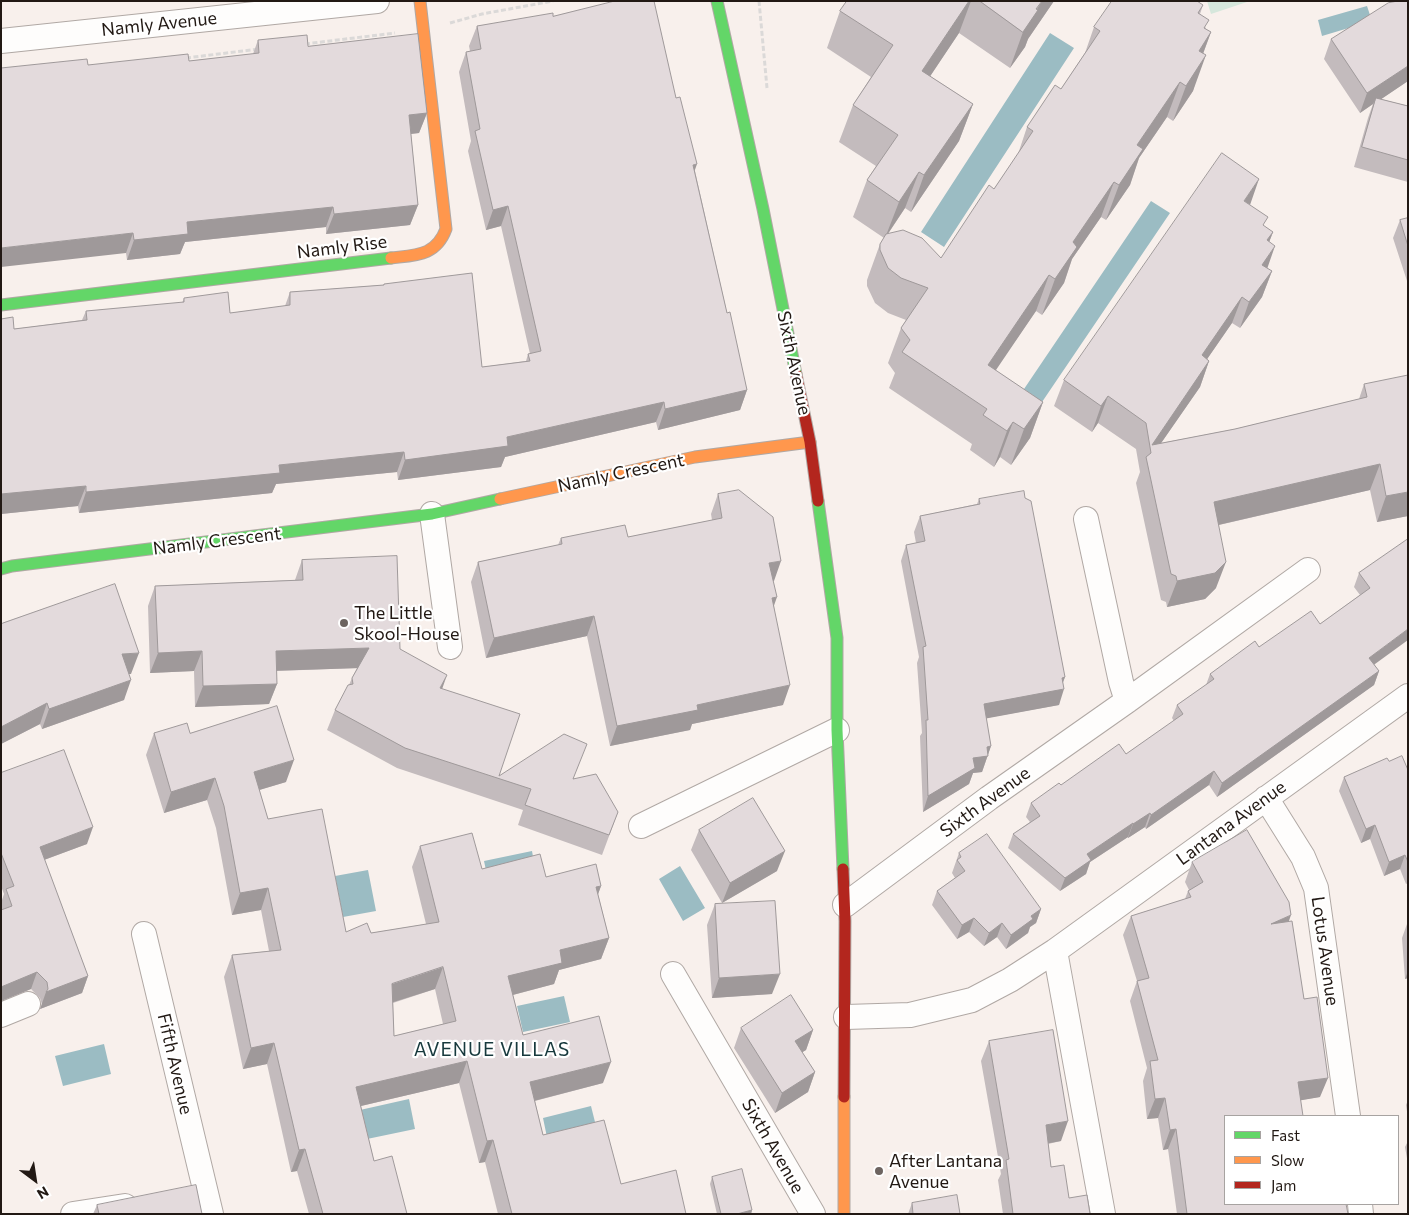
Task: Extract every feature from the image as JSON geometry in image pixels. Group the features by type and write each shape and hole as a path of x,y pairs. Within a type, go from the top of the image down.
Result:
{"street":[{"name":"Namly Avenue","path":"1,41 376,1"},
{"name":"Namly Rise","path":"1,304 416,256 428,252 443,239 446,230 420,1"},
{"name":"Sixth Avenue","path":"717,1 763,209 810,442 837,638 837,730 845,906 844,1214"},
{"name":"Namly Crescent","path":"1,569 12,566 432,514 695,457 810,442"},
{"path":"432,514 450,647"},
{"path":"1086,520 1121,682 1127,701"},
{"name":"Sixth Avenue","path":"845,906 989,798 1308,570"},
{"name":"Lantana Avenue","path":"846,1017 910,1015 972,1000 1010,980 1055,951 1408,696"},
{"path":"641,826 837,730"},
{"name":"Lotus Avenue","path":"1266,798 1304,857 1316,888 1348,1115"},
{"name":"Fifth Avenue","path":"144,934 201,1202"},
{"path":"1055,951 1103,1214"},
{"name":"Sixth Avenue","path":"672,974 813,1214"},
{"path":"1,1015 28,1004"},
{"path":"73,1214 149,1203"}],"path":[{"path":"298,45 424,29 482,14 553,1"},
{"path":"183,59 260,49"}],"green space":[{"path":"1207,1 1250,1 1211,14"}],"water":[{"path":"1367,6 1372,21 1322,36 1318,20"},
{"path":"1050,33 1074,48 944,247 921,232"},
{"path":"1151,201 1170,213 1042,402 1024,389"},
{"path":"532,851 536,873 489,884 484,861"},
{"path":"680,866 705,908 683,921 659,879"},
{"path":"368,870 376,911 343,917 335,876"},
{"path":"564,996 570,1022 523,1032 517,1006"},
{"path":"104,1044 111,1074 63,1086 55,1056"},
{"path":"409,1099 415,1129 367,1139 360,1110"},
{"path":"591,1106 597,1130 548,1142 543,1118"}],"building":[{"path":"615,1 654,1 676,98 680,97 697,164 693,165 727,313 730,312 747,390 665,409 664,402 507,437 508,446 405,460 404,452 279,465 280,473 86,492 86,486 1,494 1,319 13,317 14,329 87,320 86,311 184,302 184,298 228,292 230,313 290,305 290,292 384,285 472,273 482,367 530,361 528,354 541,351 508,206 493,210 475,131 480,129 466,52 481,49 477,26 553,13 553,16"},
{"path":"847,1 969,1 922,71 973,104 924,175 919,172 899,202 867,180 898,135 853,105 893,45 840,11"},
{"path":"980,1 1042,1 1023,32"},
{"path":"1112,1 1197,1 1203,5 1198,13 1209,20 1204,28 1211,32 1199,51 1206,55 1186,86 1180,82 1137,145 1143,149 1119,185 1114,182 1073,242 1077,247 1055,279 1049,275 988,365 1043,402 1024,429 1013,422 1007,431 983,415 987,409 902,352 910,340 901,328 928,288 901,278 888,268 880,250 880,244 886,234 903,230 922,238 941,258 989,185 994,189 1033,131 1027,127 1055,85 1061,89 1100,31 1094,27"},
{"path":"1408,1 1408,66 1367,93 1331,39 1388,3"},
{"path":"418,34 427,113 409,115 418,205 334,214 333,207 187,222 188,234 134,240 133,233 1,248 1,68 87,59 88,65 188,54 189,61 259,53 258,40 307,35 308,46"},
{"path":"1376,98 1408,106 1408,160 1362,147"},
{"path":"1222,153 1259,179 1244,201 1268,217 1263,225 1273,232 1267,240 1275,246 1262,265 1272,271 1249,302 1242,297 1202,355 1209,361 1152,445 1235,429 1367,397 1364,384 1408,375 1408,492 1386,496 1380,464 1214,502 1226,562 1215,573 1177,581 1176,576 1171,574 1146,457 1151,453 1146,423 1108,396 1101,406 1064,380"},
{"path":"1408,218 1408,246 1400,220"},
{"path":"739,490 773,517 781,561 769,563 777,597 772,598 790,685 697,705 698,710 617,726 594,616 494,638 478,562 562,544 561,538 625,525 628,537 722,518 718,494"},
{"path":"1024,491 1025,498 1031,501 1065,677 1062,678 1064,689 984,704 991,746 987,747 988,756 973,758 975,768 928,796 926,720 928,720 923,647 926,646 906,545 925,541 920,516 980,504 979,499"},
{"path":"1408,539 1408,629 1369,658 1379,671 1222,783 1214,771 1151,815 1150,813 1133,823 1087,854 1091,860 1065,878 1013,834 1040,816 1031,803 1059,783 1061,785 1119,744 1126,754 1183,714 1177,705 1214,679 1210,674 1255,641 1259,647 1311,611 1320,624 1370,588 1359,573"},
{"path":"397,556 400,649 447,675 440,688 520,714 499,776 564,734 587,744 573,779 596,774 618,812 609,835 525,805 531,789 405,748 335,710 348,685 353,684 352,678 369,648 276,651 277,684 203,686 202,651 158,653 155,586 303,580 302,560"},
{"path":"115,584 139,653 122,654 131,680 49,709 47,703 1,727 1,622"},
{"path":"277,706 294,760 254,772 268,819 322,809 346,932 367,923 371,933 439,922 420,846 472,833 482,869 540,854 546,877 596,864 601,886 596,887 609,938 560,950 562,963 508,976 523,1035 599,1016 611,1062 530,1082 543,1135 604,1120 621,1184 676,1170 686,1214 512,1214 493,1140 487,1141 467,1061 356,1087 374,1161 392,1156 407,1214 323,1214 305,1149 299,1150 274,1043 251,1048 232,955 281,950 268,888 240,893 224,806 215,778 171,792 154,733 187,723 190,733","holes":["443,967 456,1021 394,1036 392,984"]},
{"path":"64,750 93,827 40,847 88,976 46,992 48,989 47,982 37,972 1,987 1,910 12,906 6,889 14,886 1,853 1,773"},
{"path":"1402,756 1408,770 1408,862 1405,855 1389,862 1375,825 1366,829 1344,777 1387,758 1389,761"},
{"path":"753,798 785,851 730,883 699,830"},
{"path":"1247,830 1289,902 1291,915 1271,924 1292,921 1304,999 1317,997 1328,1078 1298,1082 1303,1115 1224,1115 1224,1205 1346,1205 1348,1214 1187,1214 1176,1129 1170,1130 1165,1098 1155,1099 1150,1061 1158,1060 1137,981 1149,978 1131,916 1191,897 1188,891 1203,882 1192,862"},
{"path":"987,834 1041,909 1031,916 1033,919 1011,935 1002,923 989,933 974,918 962,925 937,891 965,871 957,860 961,857 959,853"},
{"path":"775,901 780,974 719,978 715,904"},
{"path":"791,995 813,1030 795,1041 815,1072 782,1093 741,1028"},
{"path":"1053,1030 1068,1121 1046,1125 1051,1167 1064,1165 1069,1198 1087,1195 1090,1214 1013,1214 1006,1160 1009,1159 989,1041"},
{"path":"742,1169 752,1210 737,1214 721,1214 712,1177"},
{"path":"196,1185 202,1214 99,1214 97,1205"},
{"path":"957,1195 960,1214 913,1214 912,1203"}],"traffic: fast":[{"path":"717,1 763,209 796,374"},
{"path":"1,305 391,258"},
{"path":"1,569 12,566 432,514 500,499"},
{"path":"818,501 837,638 837,730 843,869"}],"traffic: slow":[{"path":"391,258 424,253 437,244 446,229 420,1"},
{"path":"500,499 695,457 810,442"},
{"path":"844,1097 844,1214"}],"traffic: jam":[{"path":"796,374 810,442 818,501"},
{"path":"843,869 845,921 844,1097"}],"place":[{"name":"The Little Skool-House","path":"344,623"},
{"name":"After Lantana Avenue","path":"879,1171"}],"district":[{"name":"AVENUE VILLAS","path":"492,1050"}]}
